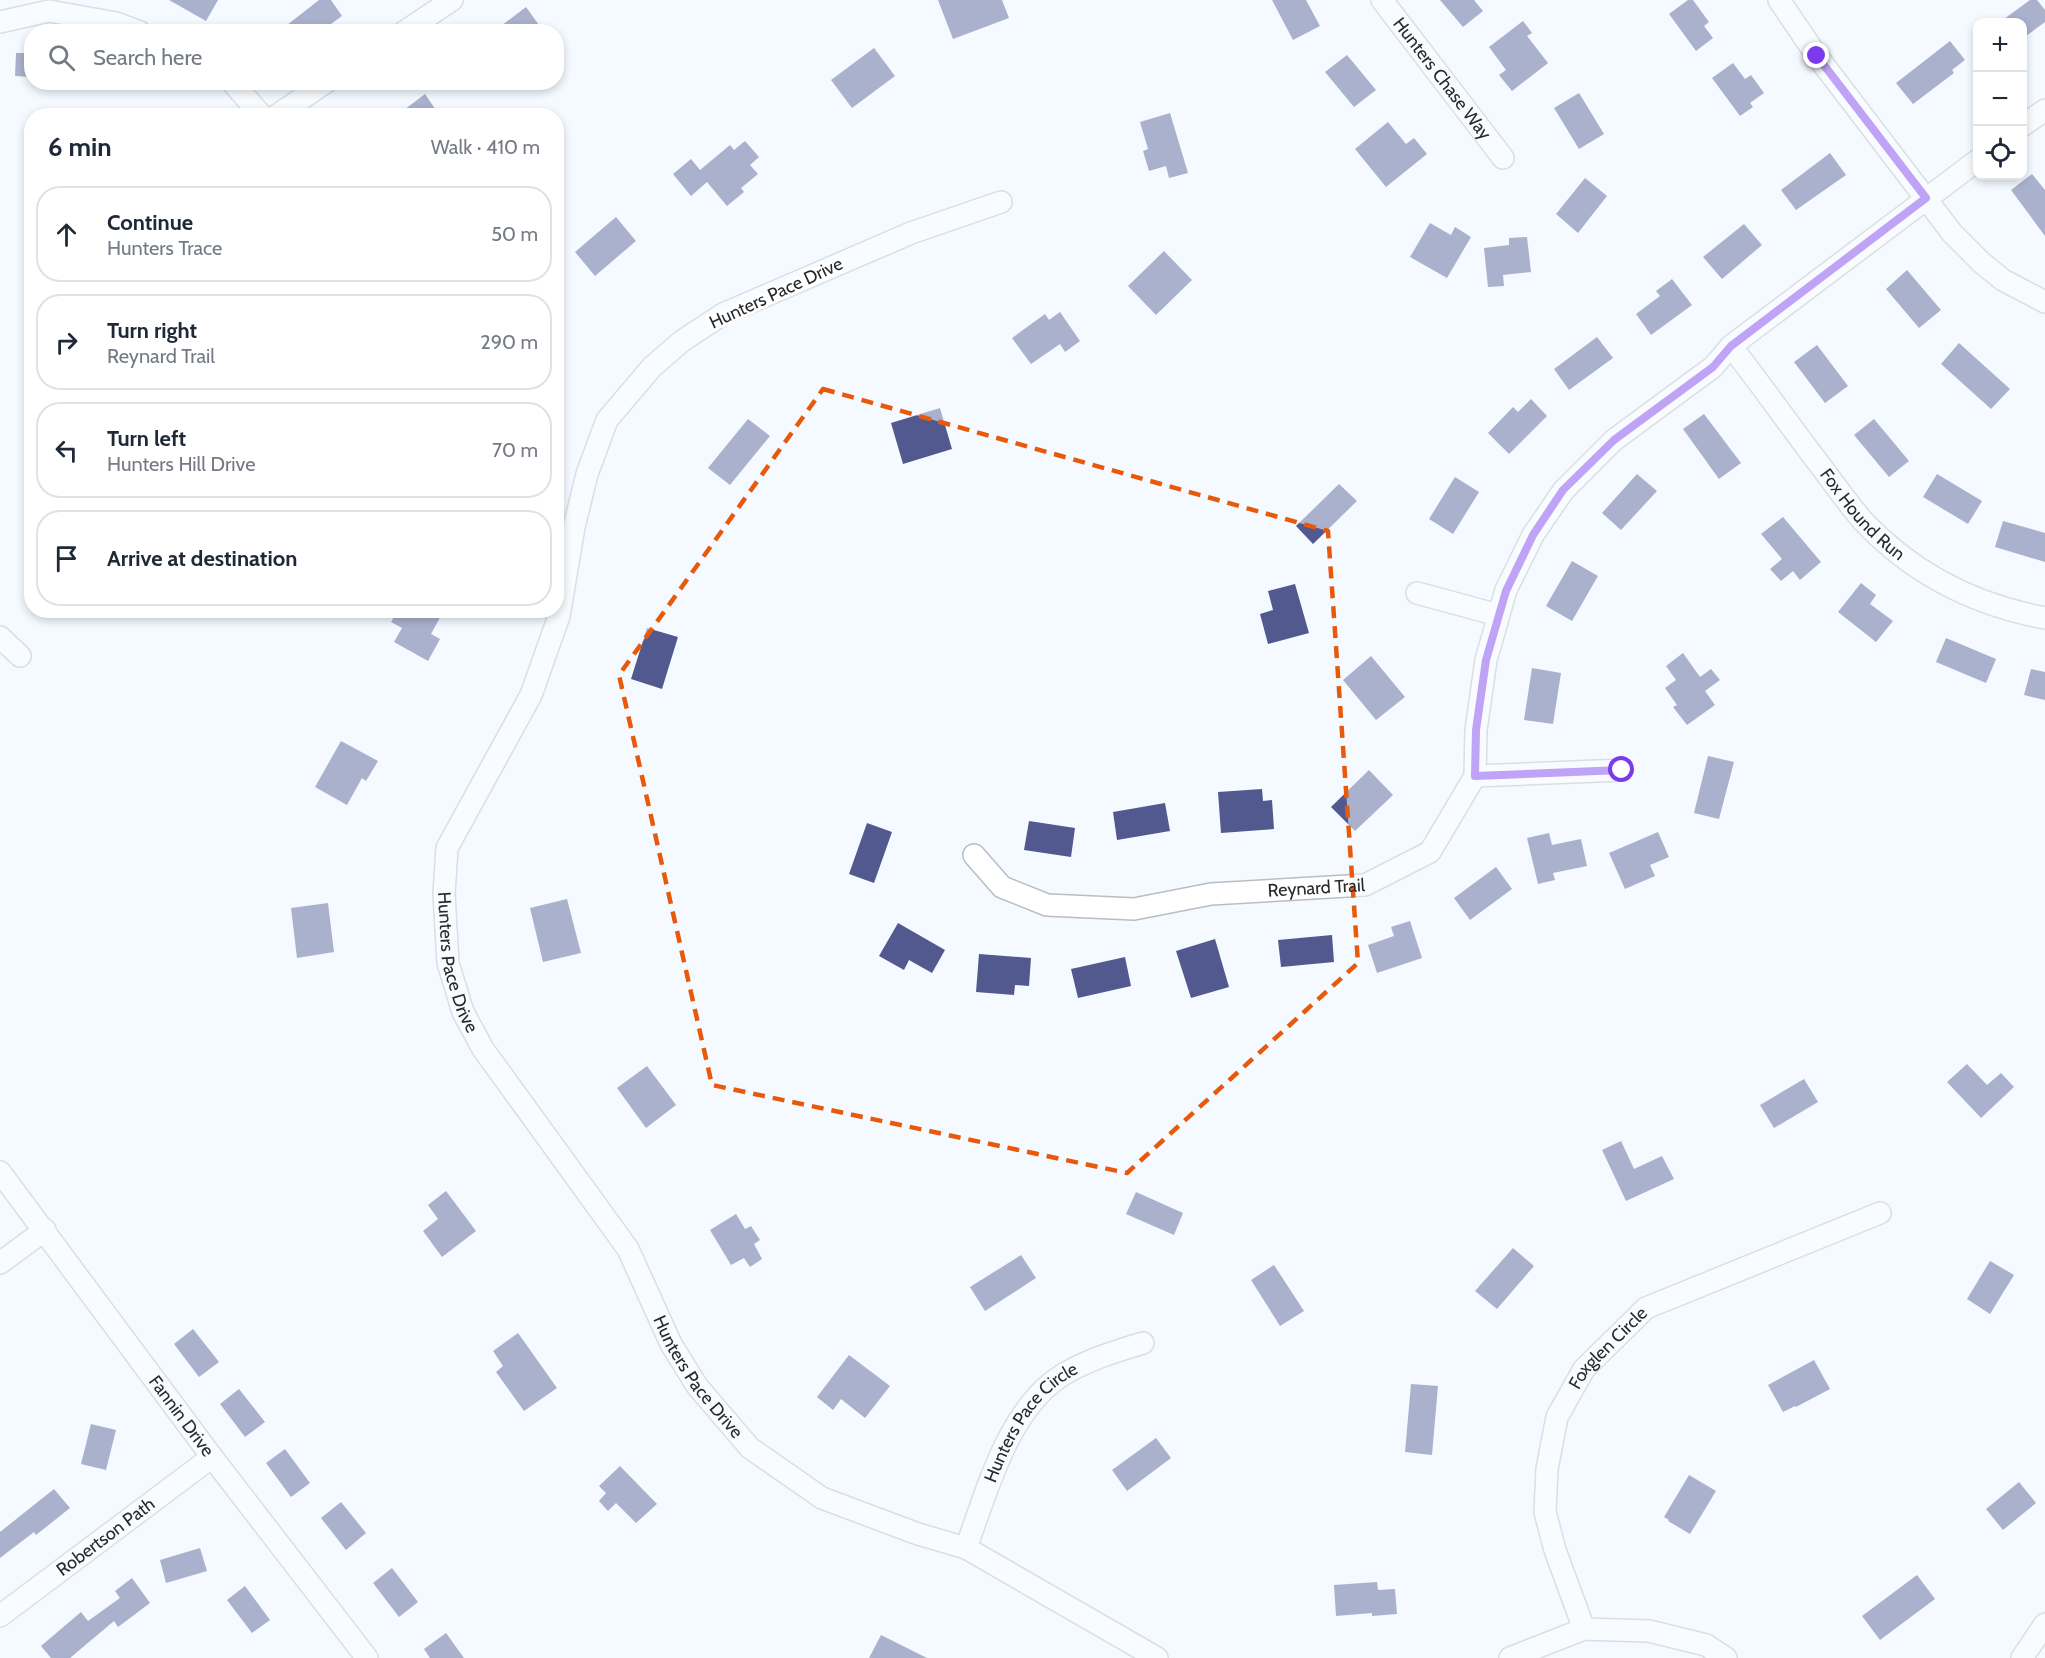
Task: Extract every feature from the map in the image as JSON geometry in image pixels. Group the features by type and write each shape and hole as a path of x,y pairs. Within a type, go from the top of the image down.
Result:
{"street":[{"path":"416,24 452,0"},
{"name":"Hunters Chase Way","path":"1382,0 1503,158"},
{"path":"1779,0 1817,56 1952,233 2003,280 2045,302"},
{"path":"0,22 50,6 121,24"},
{"path":"239,90 255,108"},
{"path":"288,108 314,90"},
{"path":"2027,123 2045,110"},
{"name":"Reynard Trail","path":"974,855 1002,887 1047,905 1134,909 1211,894 1365,885 1430,852 1475,776 1476,730 1486,660 1506,591 1533,535 1563,490 1614,440 1713,367 1731,346 1973,163"},
{"name":"Hunters Pace Drive","path":"564,587 574,528 587,474 607,420 652,367 682,341 723,314 911,233 1001,202"},
{"name":"Fox Hound Run","path":"1731,346 1846,500 1882,539 1910,562 1947,586 1997,606 2045,618"},
{"path":"1417,592 1498,615"},
{"name":"Hunters Pace Drive","path":"558,618 531,696 447,848 444,894 448,963 463,1012 483,1049 628,1249 671,1344 697,1386 750,1448 822,1498 918,1534 966,1548 1157,1658"},
{"path":"0,637 20,656"},
{"path":"1475,776 1622,770"},
{"name":"Fannin Drive","path":"0,1172 212,1457 367,1658"},
{"name":"Foxglen Circle","path":"1584,1629 1555,1550 1545,1512 1547,1469 1557,1417 1584,1369 1646,1308 1880,1213"},
{"path":"0,1263 45,1230"},
{"name":"Hunters Pace Circle","path":"966,1548 997,1464 1023,1413 1036,1397 1065,1373 1099,1357 1143,1343"},
{"name":"Robertson Path","path":"0,1616 212,1457"},
{"path":"2022,1658 2045,1624"},
{"path":"1510,1658 1584,1629 1649,1631 1707,1646 1726,1658"}],"highlighted area":[{"path":"823,389 1328,531 1358,963 1127,1173 712,1085 619,675"}],"building":[{"path":"169,0 218,0 206,21"},
{"path":"319,0 331,0 342,16 331,24 288,24"},
{"path":"938,0 1002,0 1009,18 953,39"},
{"path":"1272,0 1306,0 1320,26 1293,40"},
{"path":"1440,0 1474,0 1483,11 1463,27"},
{"path":"1688,0 1693,0 1709,22 1704,26 1713,38 1696,51 1669,14"},
{"path":"2030,0 2037,0 2045,10 2045,22 2027,35 2027,18 2005,18"},
{"path":"526,7 538,24 504,24"},
{"path":"1523,21 1532,33 1527,36 1548,63 1512,91 1499,75 1506,70 1489,47"},
{"path":"1950,41 1965,60 1952,70 1954,73 1913,104 1896,83"},
{"path":"874,48 895,76 852,108 831,80"},
{"path":"16,53 24,53 24,77 15,76"},
{"path":"1347,55 1376,90 1354,107 1325,72"},
{"path":"1733,63 1745,79 1751,75 1764,93 1750,103 1753,107 1740,116 1712,78"},
{"path":"1579,93 1604,134 1579,149 1554,108"},
{"path":"425,94 435,108 407,108"},
{"path":"1170,113 1188,173 1169,178 1166,166 1149,171 1143,151 1148,149 1140,122"},
{"path":"1388,122 1406,144 1414,138 1427,154 1386,187 1355,149"},
{"path":"745,141 759,157 750,165 758,174 741,188 744,192 727,206 707,182 691,196 673,174 691,159 700,170 730,145 734,150"},
{"path":"1830,153 1846,175 1796,210 1781,190"},
{"path":"2032,174 2045,190 2045,236 2011,190"},
{"path":"1585,178 1607,196 1578,233 1556,214"},
{"path":"616,217 636,241 595,276 575,252"},
{"path":"1430,223 1451,235 1455,227 1471,237 1447,278 1410,257"},
{"path":"1744,224 1762,245 1722,279 1703,257"},
{"path":"1527,237 1531,272 1503,275 1504,286 1488,287 1484,248 1509,245 1509,238"},
{"path":"1164,251 1192,280 1156,315 1128,286"},
{"path":"1907,270 1941,310 1919,328 1886,289"},
{"path":"1672,279 1692,305 1651,335 1636,314 1660,296 1656,291"},
{"path":"1060,312 1080,341 1065,352 1060,344 1031,364 1012,338 1045,314 1049,320"},
{"path":"1597,337 1613,358 1569,390 1554,369"},
{"path":"1959,343 2010,389 1991,409 1941,364"},
{"path":"1817,345 1848,386 1825,403 1794,362"},
{"path":"1531,399 1547,416 1509,454 1488,433 1513,407 1518,412"},
{"path":"940,408 952,449 903,464 891,423"},
{"path":"1704,414 1741,463 1719,479 1683,429"},
{"path":"748,419 770,436 730,485 708,468"},
{"path":"1874,419 1909,461 1889,477 1854,435"},
{"path":"1637,474 1657,491 1621,530 1602,513"},
{"path":"1937,474 1982,501 1968,524 1923,497"},
{"path":"1455,477 1479,492 1453,534 1429,519"},
{"path":"1339,484 1357,501 1313,544 1296,526"},
{"path":"1783,517 1821,562 1800,580 1793,571 1781,581 1770,569 1782,559 1761,534"},
{"path":"2003,521 2045,533 2045,562 1995,547"},
{"path":"1572,561 1598,576 1572,621 1546,606"},
{"path":"1861,583 1876,595 1870,604 1893,621 1876,642 1838,612"},
{"path":"1295,584 1309,633 1268,644 1260,614 1273,610 1268,591"},
{"path":"393,618 440,618 431,634 440,639 428,661 394,642 402,628 391,622"},
{"path":"647,628 678,637 662,689 631,679"},
{"path":"1946,638 1996,659 1986,683 1936,662"},
{"path":"1683,653 1700,677 1711,669 1720,680 1705,691 1715,705 1687,725 1673,707 1677,705 1665,688 1676,680 1666,666"},
{"path":"1371,656 1405,697 1376,720 1343,680"},
{"path":"1532,668 1561,673 1553,724 1524,720"},
{"path":"2031,669 2045,672 2045,700 2024,695"},
{"path":"341,741 378,761 366,781 362,778 347,805 315,787"},
{"path":"1708,756 1734,762 1719,819 1694,813"},
{"path":"1369,770 1393,795 1355,831 1331,807"},
{"path":"1262,789 1263,801 1272,800 1274,829 1221,833 1218,792"},
{"path":"1165,803 1170,831 1117,840 1113,812"},
{"path":"1029,821 1075,828 1071,857 1024,850"},
{"path":"867,823 892,832 874,883 849,874"},
{"path":"1658,832 1669,857 1650,865 1655,876 1625,889 1609,853"},
{"path":"1549,833 1552,845 1581,839 1587,866 1553,873 1555,880 1538,884 1527,838"},
{"path":"1496,867 1512,889 1470,920 1454,898"},
{"path":"567,899 581,953 543,962 530,908"},
{"path":"328,903 334,952 297,958 291,908"},
{"path":"1410,921 1422,958 1377,973 1368,945 1394,936 1391,927"},
{"path":"898,923 945,950 932,973 909,960 904,970 879,956"},
{"path":"1332,935 1334,962 1281,967 1278,940"},
{"path":"1215,939 1229,987 1191,998 1176,951"},
{"path":"979,954 1031,958 1029,986 1015,985 1014,995 976,992"},
{"path":"1125,957 1131,986 1078,998 1071,969"},
{"path":"1967,1064 1987,1085 2001,1073 2014,1087 1981,1118 1947,1082"},
{"path":"647,1066 676,1105 646,1128 617,1088"},
{"path":"1804,1079 1818,1102 1774,1128 1760,1105"},
{"path":"1621,1141 1634,1169 1662,1156 1674,1179 1626,1201 1602,1150"},
{"path":"446,1191 476,1231 442,1257 423,1231 438,1219 428,1205"},
{"path":"1136,1192 1183,1213 1174,1235 1126,1214"},
{"path":"736,1214 745,1229 751,1226 760,1240 754,1244 762,1259 750,1267 744,1258 731,1265 710,1230"},
{"path":"1513,1248 1534,1266 1497,1309 1475,1291"},
{"path":"1021,1255 1036,1278 985,1311 970,1287"},
{"path":"1990,1261 2014,1275 1990,1314 1967,1299"},
{"path":"1274,1265 1304,1311 1280,1326 1251,1280"},
{"path":"193,1329 219,1362 199,1377 174,1344"},
{"path":"518,1333 557,1388 524,1411 496,1372 503,1366 493,1351"},
{"path":"849,1355 890,1386 865,1418 841,1399 833,1410 817,1397"},
{"path":"1814,1360 1830,1389 1783,1412 1768,1385"},
{"path":"1411,1384 1438,1386 1432,1455 1405,1452"},
{"path":"239,1389 265,1422 245,1437 220,1404"},
{"path":"91,1424 116,1430 106,1470 81,1464"},
{"path":"1156,1438 1171,1458 1127,1491 1112,1470"},
{"path":"285,1449 310,1483 291,1497 266,1463"},
{"path":"620,1466 657,1504 636,1523 616,1503 608,1511 599,1501 606,1493 599,1486"},
{"path":"1689,1475 1716,1491 1690,1534 1664,1517"},
{"path":"2019,1482 2036,1503 2003,1530 1986,1509"},
{"path":"54,1489 70,1508 36,1535 34,1532 0,1558 0,1532"},
{"path":"341,1502 366,1533 346,1550 321,1518"},
{"path":"200,1548 207,1571 166,1583 160,1560"},
{"path":"392,1568 418,1602 399,1617 373,1583"},
{"path":"1917,1575 1935,1599 1880,1640 1862,1616"},
{"path":"132,1578 150,1603 118,1627 114,1621 70,1658 51,1658 41,1646 81,1612 88,1621 120,1598 115,1591"},
{"path":"1377,1582 1378,1590 1395,1589 1397,1614 1372,1616 1372,1613 1336,1616 1334,1585"},
{"path":"245,1586 270,1620 252,1633 227,1600"},
{"path":"446,1633 464,1658 430,1658 424,1649"},
{"path":"881,1635 927,1658 869,1658"}],"route":[{"path":"1622,770 1475,776 1476,730 1486,660 1498,615 1506,591 1533,535 1563,490 1614,440 1713,367 1731,346 1926,198 1817,56"}]}
